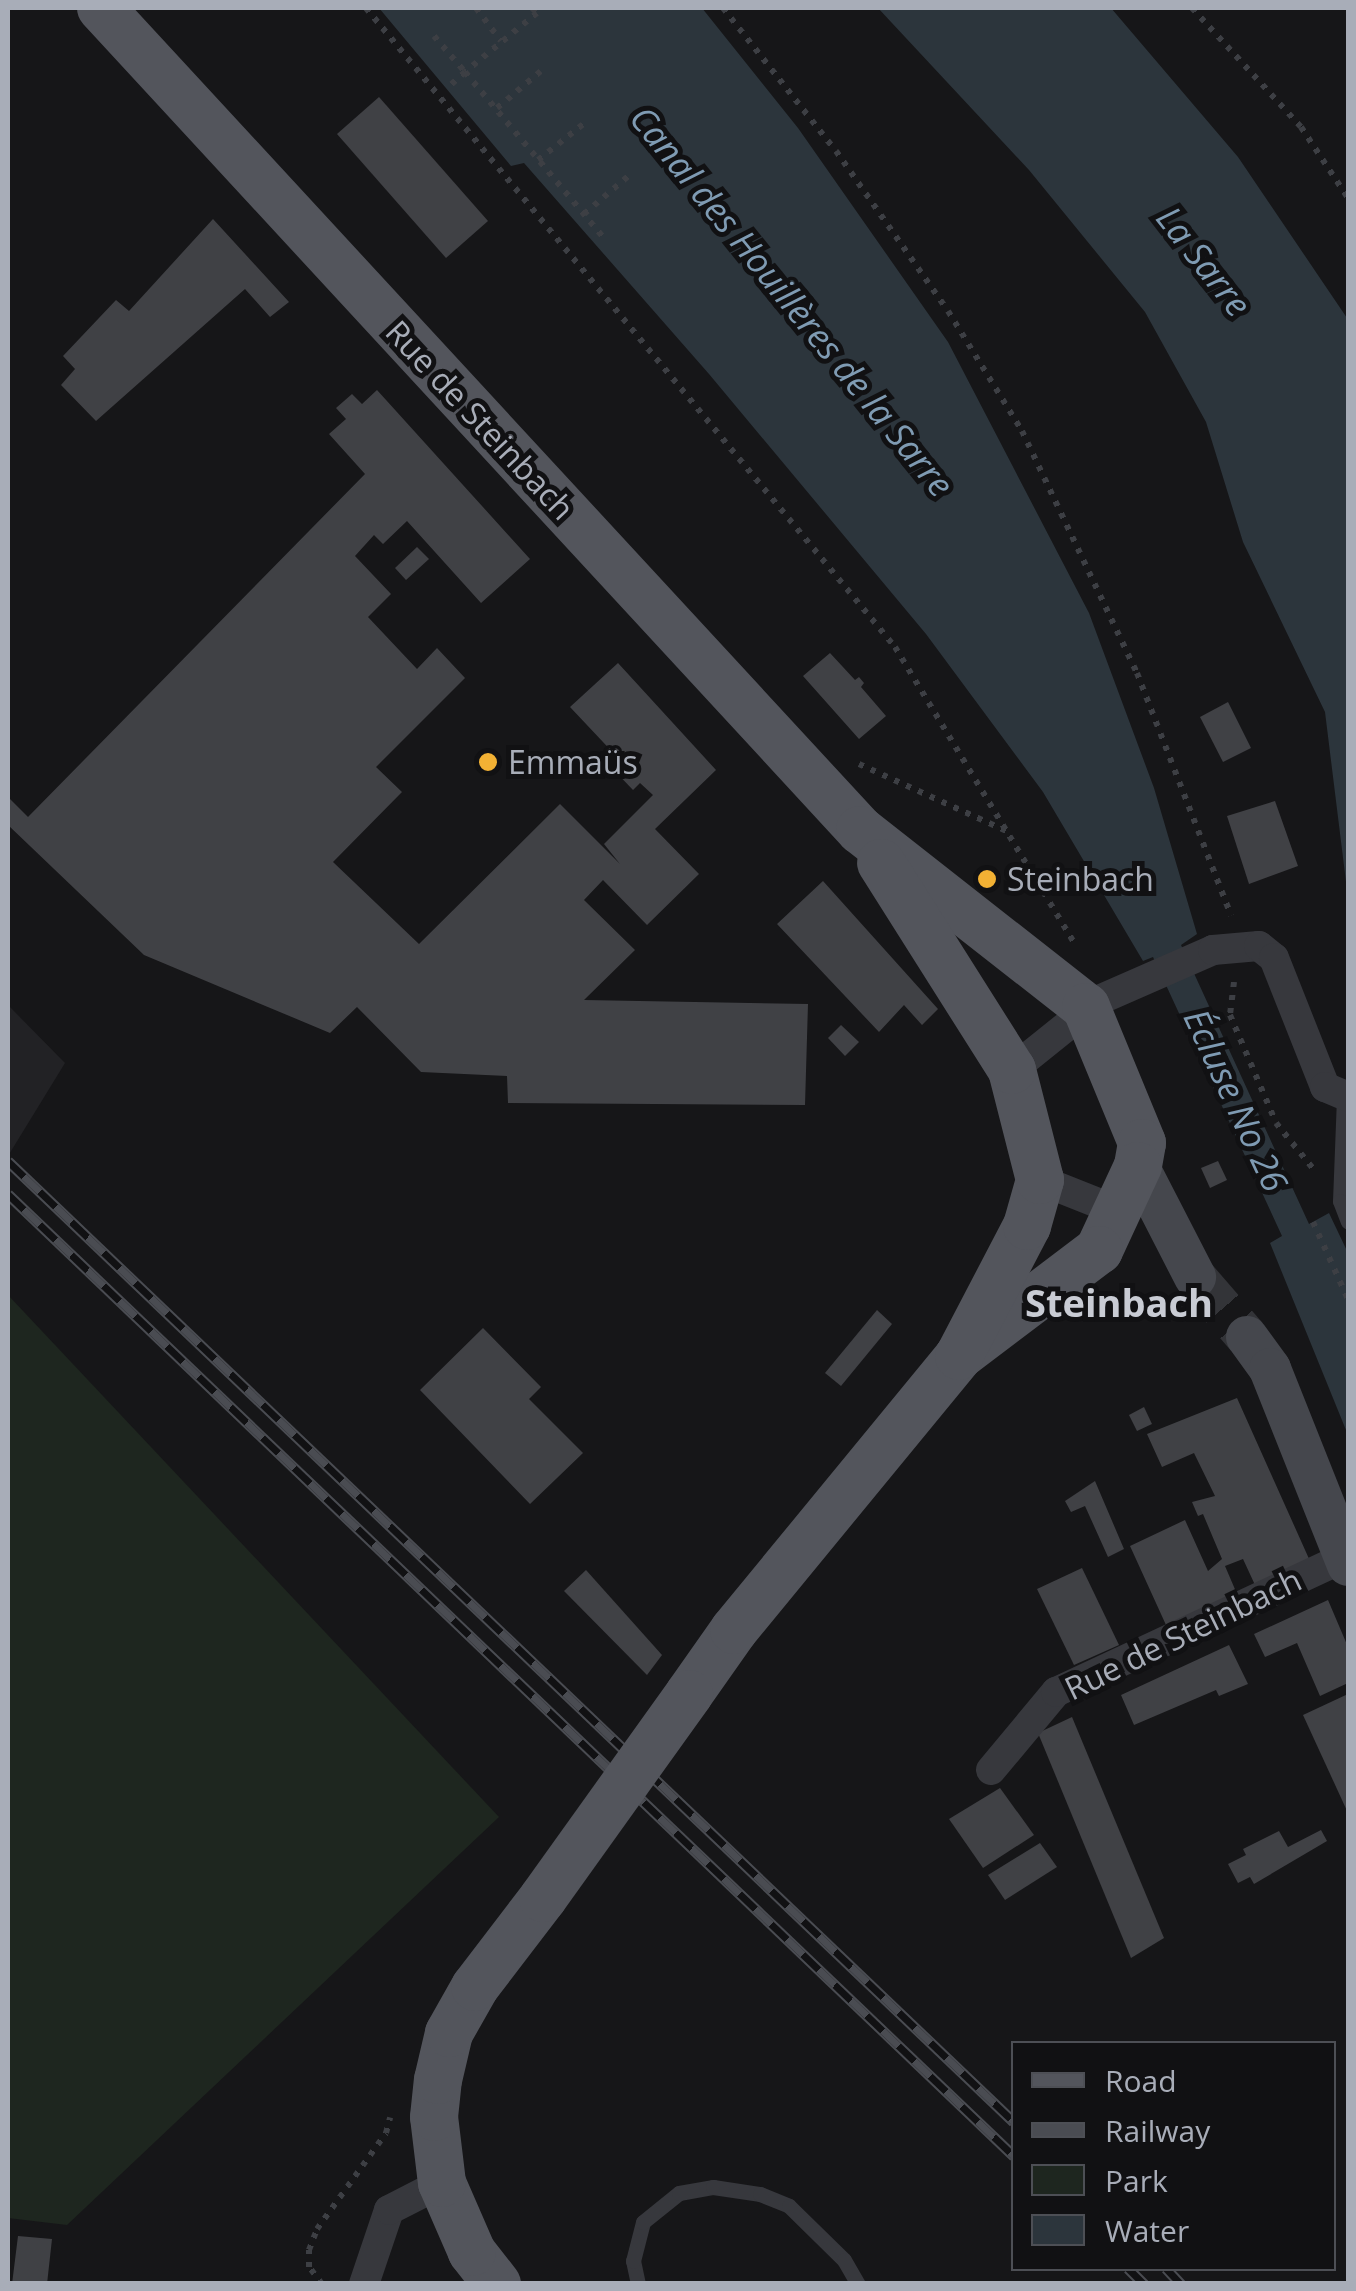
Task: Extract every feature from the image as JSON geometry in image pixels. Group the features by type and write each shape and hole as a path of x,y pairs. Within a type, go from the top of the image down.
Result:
{"main road":[{"name":"Rue de Steinbach","path":"101,8 860,830"},
{"path":"860,830 1111,995 1142,1143 1138,1166 1099,1250 959,1356"},
{"path":"496,2284 472,2252 442,2184 434,2117 449,2033 476,1988 734,1630 959,1356 1028,1226 1040,1180 1012,1070 860,830"}],"street":[{"path":"1012,1070 1111,995 1227,947 1258,946 1274,958 1325,1087 1346,1097"},
{"path":"1040,1180 1118,1211 1196,1277 1138,1166"},
{"name":"Rue de Steinbach","path":"992,1770 1056,1692 1347,1561 1270,1370 1247,1337"},
{"path":"364,2284 389,2210 442,2184"}],"lane":[{"path":"1346,1097 1340,1202 1348,1222"},
{"path":"638,2284 633,2261 642,2222 679,2193 713,2187 760,2194 789,2206 844,2260 858,2284"}],"path":[{"path":"366,8 895,647 1074,942"},
{"path":"476,8 501,41"},
{"path":"446,88 537,13 532,8"},
{"path":"724,8 836,151 948,311 1022,431 1137,672 1214,862 1235,979 1230,1015 1276,1122 1340,1202"},
{"path":"1192,8 1301,127 1348,198"},
{"path":"434,36 602,236"},
{"path":"497,108 541,70"},
{"path":"538,160 587,121"},
{"path":"584,214 632,173"},
{"path":"1313,1222 1348,1299"}],"shaded area":[{"path":"8,1005 65,1063 8,1156"}],"green space":[{"path":"8,1295 499,1817 67,2225 8,2218"}],"water":[{"path":"379,8 702,8 798,128 948,342 1089,613 1154,788 1197,934 1181,945 1309,1224 1329,1213 1348,1253 1348,1435 1270,1243 1282,1236 1153,957 1143,961 1043,792 926,634 709,374 524,163 511,166"},
{"name":"La Sarre","path":"878,8 1111,8 1238,157 1347,318 1348,898 1325,712 1243,542 1206,422 1145,312 1029,170"}],"building":[{"path":"379,97 488,221 446,258 337,134"},
{"path":"213,219 289,302 270,317 245,289 96,421 61,385 75,369 63,356 116,300 129,311"},
{"path":"377,390 530,559 481,603 407,521 383,544 374,535 355,556 391,594 368,617 417,669 437,648 465,678 376,767 402,792 333,862 419,944 560,804 620,864 604,844 653,795 640,783 633,790 611,767 619,759 570,707 618,663 716,770 655,829 699,874 647,925 603,880 584,900 635,950 584,1000 808,1004 805,1105 508,1103 507,1076 421,1072 357,1007 330,1033 144,955 8,825 8,797 28,817 365,474 329,434 346,419 336,408 352,394 362,404"},
{"path":"417,547 429,559 406,580 395,568"},
{"path":"830,653 855,680 859,677 864,683 861,687 886,716 859,739 803,676"},
{"path":"1228,702 1251,748 1223,762 1200,717"},
{"path":"1275,801 1298,866 1249,884 1227,816"},
{"path":"823,881 938,1009 922,1025 904,1005 879,1032 777,924"},
{"path":"841,1025 859,1042 845,1056 828,1038"},
{"path":"1218,1161 1227,1180 1210,1188 1201,1168"},
{"path":"877,1310 892,1324 841,1386 825,1373"},
{"path":"483,1328 541,1387 529,1399 583,1453 530,1504 420,1390"},
{"path":"1237,1398 1310,1561 1255,1585 1243,1559 1225,1566 1237,1594 1166,1625 1130,1546 1185,1520 1208,1571 1222,1559 1203,1514 1198,1516 1192,1502 1215,1496 1194,1453 1162,1467 1147,1434"},
{"path":"1144,1407 1152,1424 1137,1431 1129,1415"},
{"path":"1095,1481 1124,1549 1108,1557 1085,1506 1071,1512 1065,1501"},
{"path":"1082,1568 1119,1645 1074,1665 1037,1589"},
{"path":"586,1570 662,1655 647,1675 564,1591"},
{"path":"1328,1600 1348,1647 1348,1683 1320,1696 1297,1643 1265,1657 1254,1634"},
{"path":"1229,1645 1248,1684 1219,1696 1216,1690 1134,1725 1121,1695"},
{"path":"1348,1694 1348,1813 1303,1715"},
{"path":"1072,1717 1164,1938 1131,1958 1038,1733"},
{"path":"1000,1788 1034,1835 983,1868 949,1819"},
{"path":"1321,1830 1327,1841 1254,1884 1250,1877 1238,1883 1228,1864 1246,1855 1243,1849 1279,1831 1288,1847"},
{"path":"1040,1843 1057,1867 1005,1900 988,1875"},
{"path":"18,2236 52,2239 47,2284 12,2284"}],"tunnel":[{"path":"1195,1277 1247,1337"}],"railway":[{"path":"8,1161 1011,2119"},
{"path":"8,1194 1011,2153"},
{"path":"1131,2271 1144,2284"},
{"path":"1169,2271 1181,2284"}],"place":[{"name":"Emmaüs","path":"488,762"},
{"name":"Steinbach","path":"987,879"}],"district":[{"name":"Steinbach","path":"1119,1303"}],"water label":[{"name":"Canal des Houillères de la Sarre","path":"792,301"},
{"name":"Écluse No 26","path":"1236,1100"}]}
